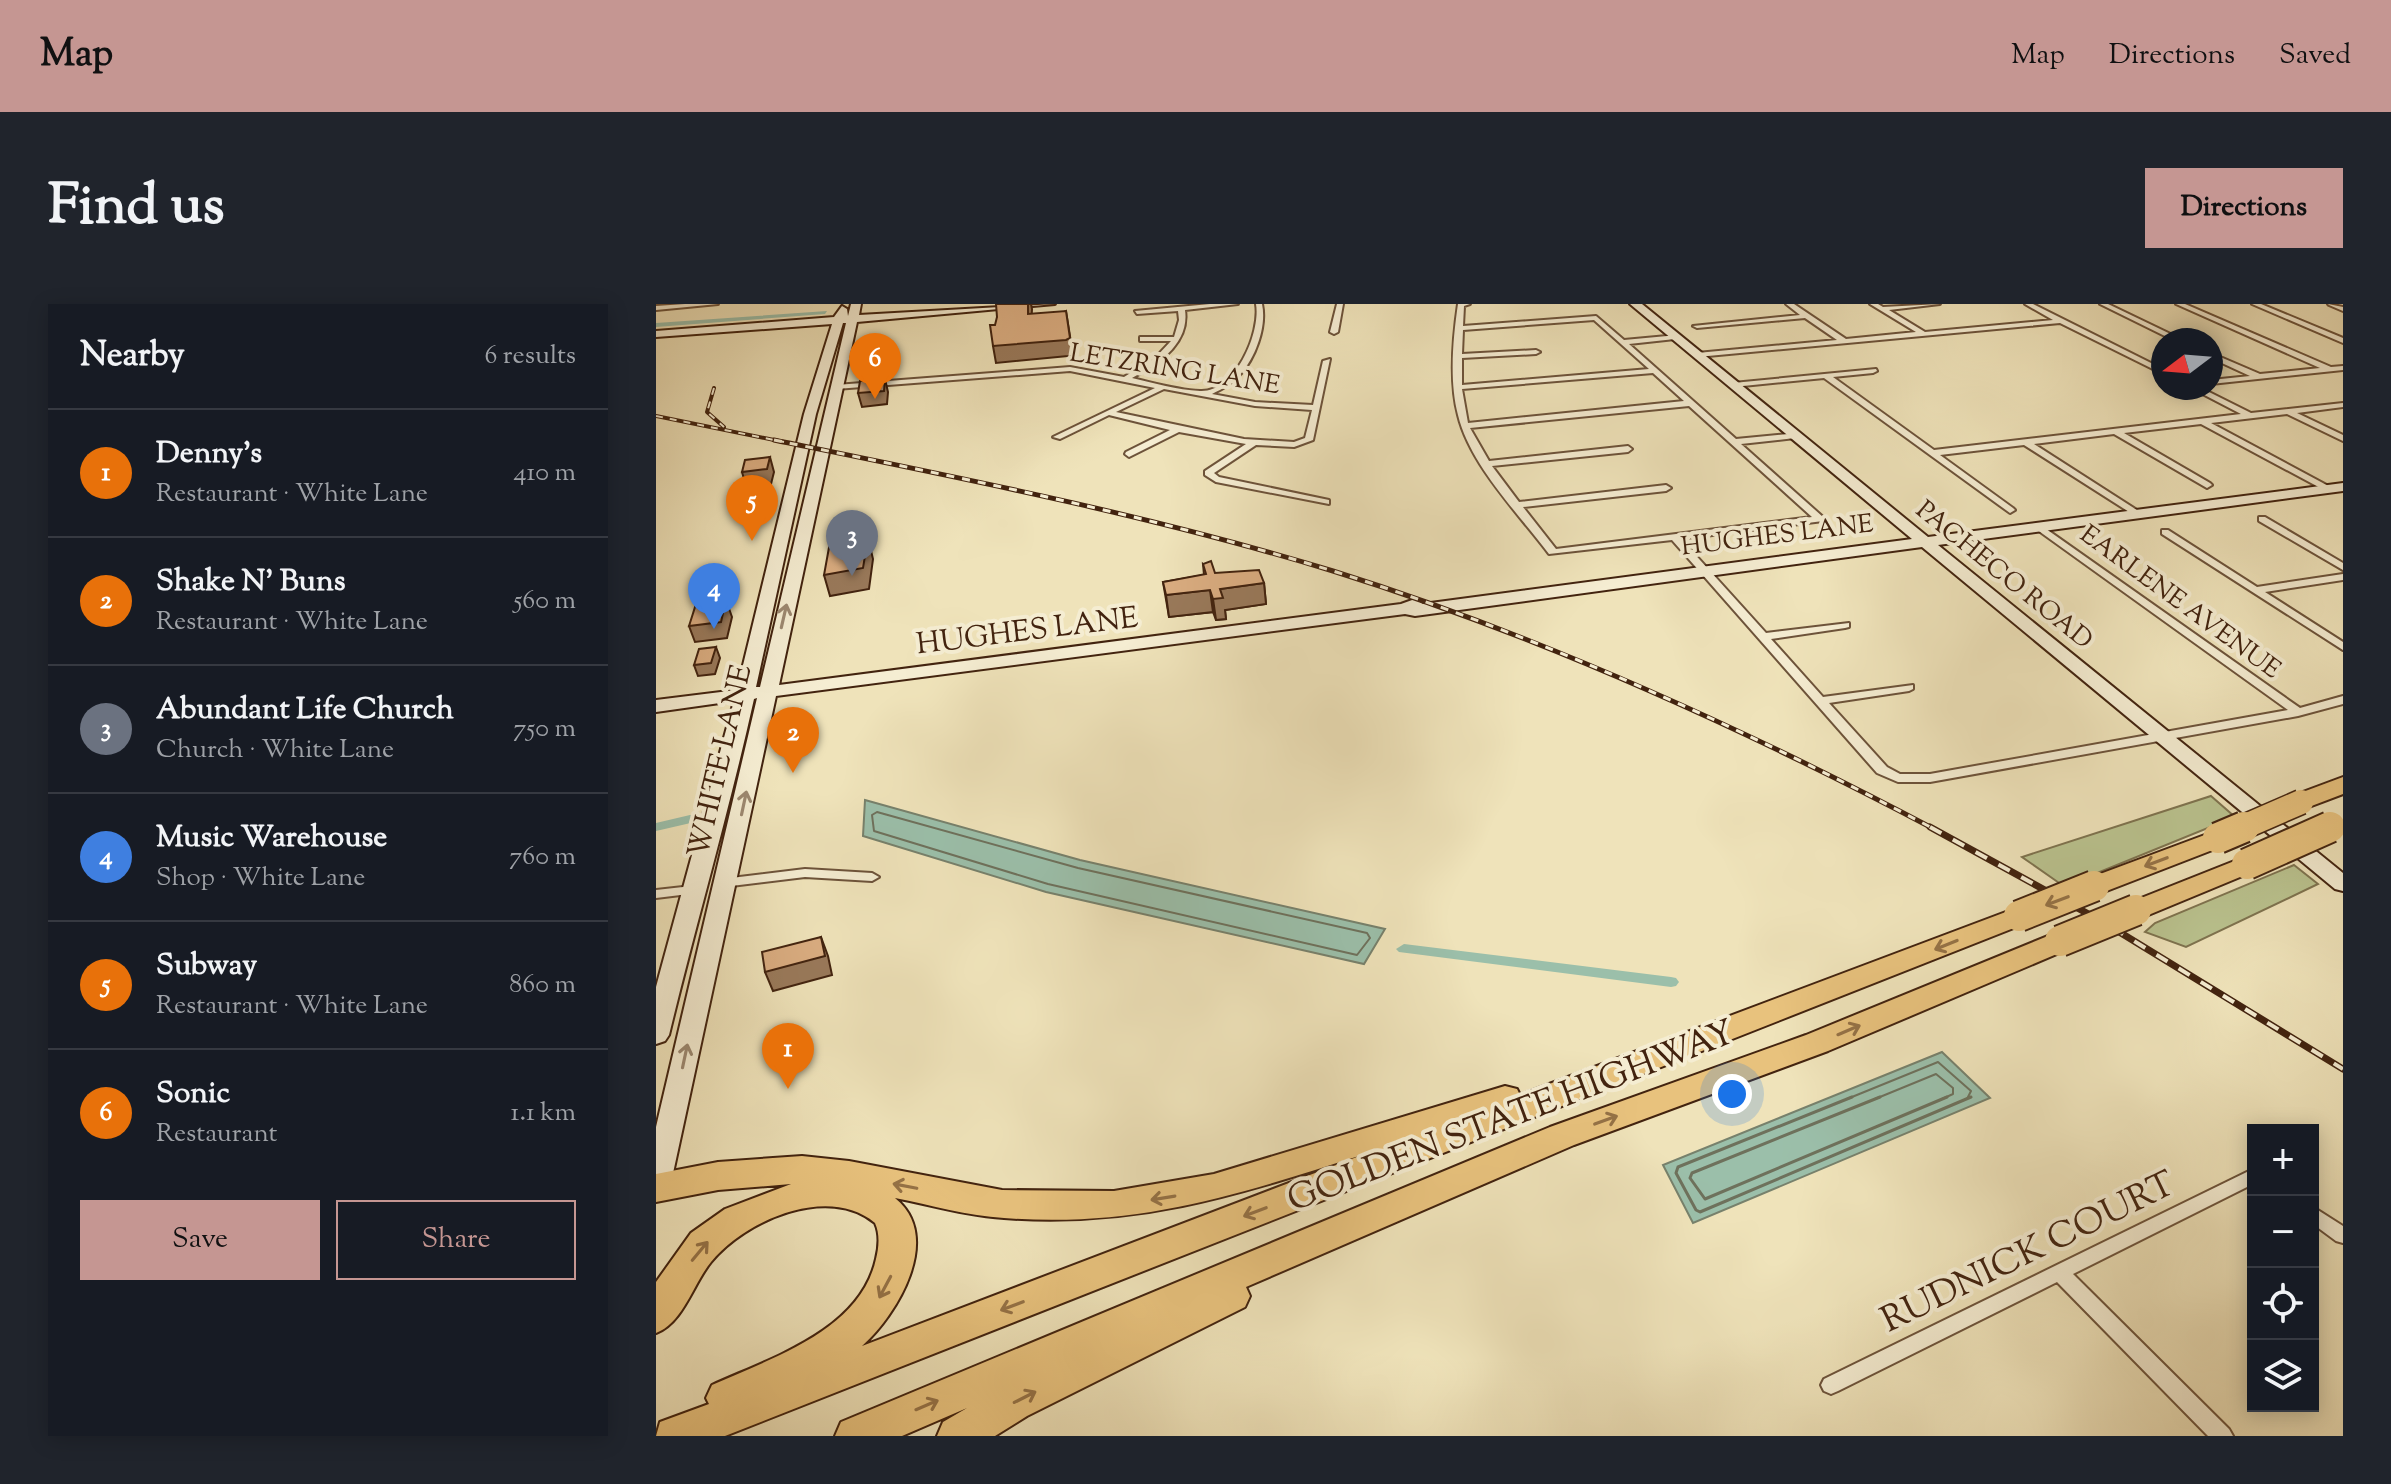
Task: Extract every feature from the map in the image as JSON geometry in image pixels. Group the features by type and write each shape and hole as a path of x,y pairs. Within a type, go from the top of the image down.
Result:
{"highway":[{"name":"GOLDEN STATE HIGHWAY","path":"675,1436 1589,1084 2218,838 2343,785"},
{"name":"GOLDEN STATE HIGHWAY","path":"856,1436 1562,1136 1817,1043 2338,824"},
{"path":"656,1187 718,1176 802,1170 849,1175 1002,1204 1114,1205 1214,1188 1535,1088 1589,1084"},
{"path":"958,1436 1091,1363 1562,1136"},
{"path":"656,1316 704,1244 732,1222 769,1205 810,1194 859,1195 875,1201 893,1225 897,1241 891,1277 868,1313 850,1331 790,1368 656,1432"}],"street":[{"path":"656,308 715,304"},
{"path":"738,328 848,313 1004,304"},
{"path":"986,309 1016,304"},
{"path":"656,332 738,328 848,313 1050,304"},
{"path":"1137,312 1235,304"},
{"path":"1205,394 1227,383 1242,367 1261,317 1259,304"},
{"path":"1334,332 1340,304"},
{"path":"1460,328 1596,318 1820,519 1553,552 1488,464 1465,426 1460,387 1460,328 1461,305 1467,304"},
{"name":"PACHECO ROAD","path":"1635,304 2343,884"},
{"path":"1789,304 1844,341"},
{"path":"1873,304 1922,333"},
{"path":"1882,309 1937,304"},
{"path":"2028,304 2151,366"},
{"path":"2103,304 2154,328"},
{"path":"2179,304 2329,369"},
{"path":"2255,304 2343,341"},
{"path":"2331,304 2343,309"},
{"path":"1127,378 1163,357 1183,320 1181,308"},
{"name":"WHITE LANE","path":"656,1187 723,883 810,414 824,363 848,313"},
{"name":"WHITE LANE","path":"656,1035 706,839 757,693 816,478 840,369 848,313"},
{"path":"1697,326 1807,316"},
{"path":"656,332 784,321"},
{"path":"1697,355 2060,321"},
{"path":"1622,342 1675,337"},
{"path":"1143,339 1174,339"},
{"path":"1460,356 1536,352"},
{"path":"836,387 824,363 835,359 840,369"},
{"path":"2223,360 2259,377"},
{"path":"1109,413 1254,443 1297,445 1309,440 1327,361"},
{"path":"2223,381 2343,368"},
{"name":"LETZRING LANE","path":"836,387 1044,369 1084,370 1269,405 1317,408"},
{"path":"1460,387 1655,371"},
{"path":"1733,385 1873,371"},
{"path":"1825,375 2010,510"},
{"path":"1057,437 1166,386"},
{"path":"818,388 828,393 831,412"},
{"path":"2219,400 2250,416"},
{"path":"1465,426 1691,403"},
{"path":"1932,453 2343,405"},
{"path":"2289,412 2343,438"},
{"path":"810,414 817,437 824,440"},
{"path":"2203,421 2336,488"},
{"path":"1129,454 1180,428"},
{"path":"2115,431 2207,485"},
{"path":"1734,442 1795,435"},
{"path":"2025,442 2137,514"},
{"path":"1254,443 1208,473 1216,479 1326,502"},
{"path":"1488,464 1628,449"},
{"path":"801,460 808,474 816,478"},
{"path":"1518,505 1666,488"},
{"name":"HUGHES LANE","path":"656,706 1405,609 1425,610 1456,603 2336,488"},
{"path":"2262,519 2343,567"},
{"name":"EARLENE AVENUE","path":"2039,527 2298,712"},
{"path":"2165,532 2343,647"},
{"path":"1674,537 1882,770 1898,778 1930,778 2298,712 2343,700"},
{"path":"2255,590 2343,577"},
{"path":"1763,637 1845,625"},
{"path":"1821,701 1909,687"},
{"path":"706,839 717,847 712,877 723,883 805,873 872,877"},
{"path":"656,894 692,890 704,897 690,965 702,977"},
{"name":"RUDNICK COURT","path":"1831,1385 2247,1179"},
{"path":"2319,1218 2343,1236"},
{"path":"2059,1272 2222,1436"}],"shaded area":[{"path":"2211,796 2235,817 2080,880 2062,885 2022,857"},
{"path":"2294,865 2318,884 2186,947 2145,932 2155,923"}],"water":[{"path":"865,800 1080,860 1385,929 1364,964 1046,892 863,836"},
{"path":"1942,1052 1990,1098 1693,1223 1663,1165"}],"building":[{"path":"996,304 1028,304 1028,314 1066,311 1070,338 993,346 990,325 995,325"},
{"path":"885,379 884,391 858,393 860,381"},
{"path":"770,457 767,469 742,472 745,460"},
{"path":"868,538 863,568 824,575 830,542"},
{"path":"1211,561 1215,573 1259,570 1264,583 1220,589 1223,598 1213,599 1210,590 1166,595 1163,582 1206,574 1203,564"},
{"path":"726,600 721,622 689,626 696,604"},
{"path":"716,647 711,663 694,665 699,649"},
{"path":"821,937 825,956 765,972 762,952"}],"waterway":[{"path":"656,325 825,312"},
{"path":"656,827 690,819"},
{"path":"1404,949 1671,982"}],"railway":[{"path":"714,388 707,412 724,427"},
{"path":"656,416 784,442"},
{"path":"774,440 985,483 1195,532 1333,571 1411,597 1488,624 1639,686 1788,755 1934,829"},
{"path":"1930,827 2103,922 2343,1069"}],"place":[{"name":"Sonic","path":"875,399"},
{"name":"Subway","path":"752,541"},
{"name":"Abundant Life Church","path":"852,576"},
{"name":"Music Warehouse","path":"714,629"},
{"name":"Shake N' Buns","path":"793,773"},
{"name":"Denny's","path":"788,1089"}]}
